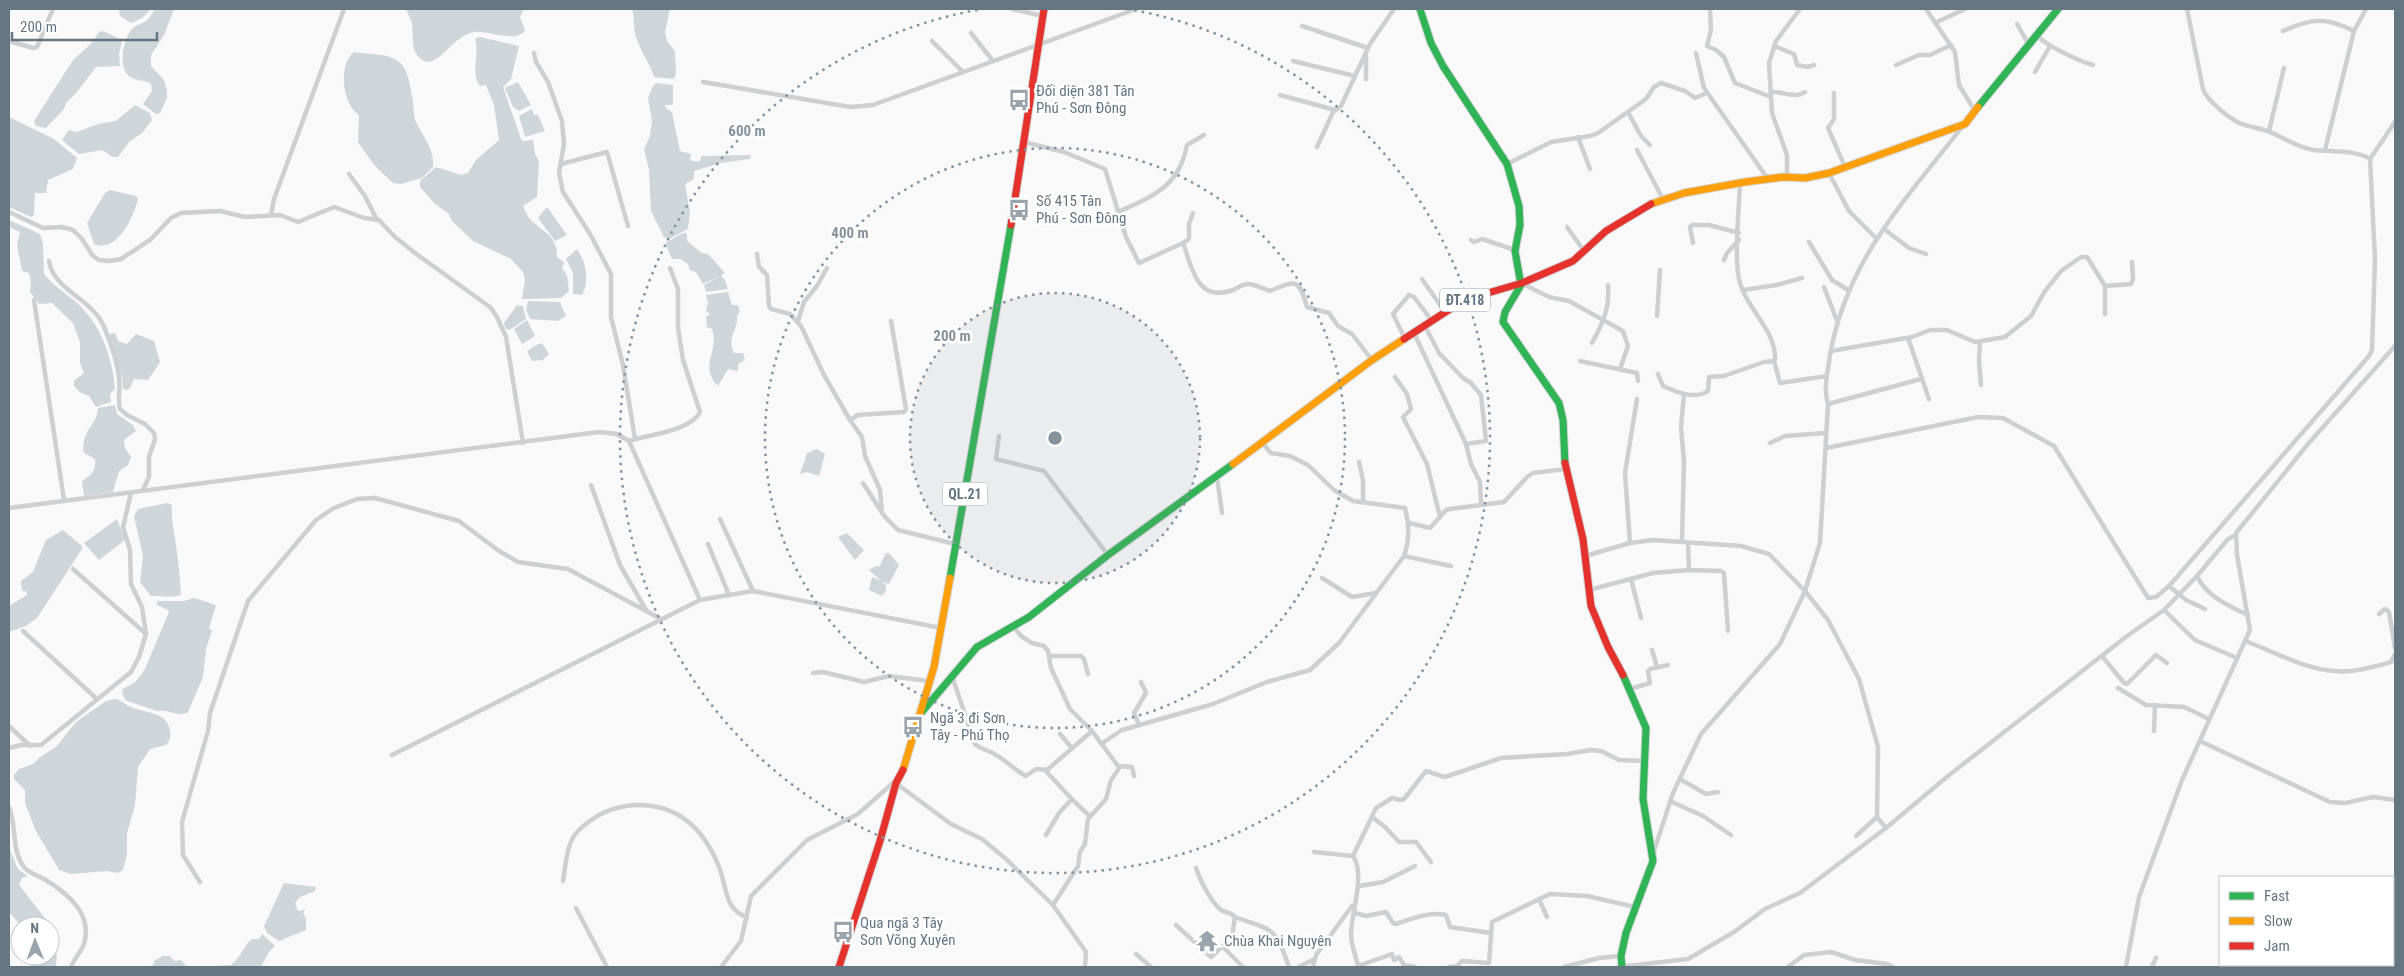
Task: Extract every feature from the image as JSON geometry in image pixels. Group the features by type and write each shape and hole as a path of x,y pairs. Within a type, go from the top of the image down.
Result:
{"main road":[{"path":"1420,9 1431,43 1443,66 1508,164 1520,209 1515,250 1522,283 1503,314 1503,322 1559,403 1563,420 1565,469 1572,506 1579,519 1583,539 1591,606 1646,728 1643,799 1653,854 1652,869 1626,933 1621,963"},
{"path":"1965,124 2058,9"},
{"name":"QL.21","path":"839,967 930,681 956,544 1044,12"},
{"name":"ĐT.418","path":"921,713 976,647 1029,617 1108,554 1262,443 1372,360 1464,300 1522,283 1573,261 1606,231 1636,212 1684,193 1768,179 1805,178 1830,173 1965,124"}],"street":[{"path":"9,41 32,48 37,47 53,9"},
{"path":"271,215 286,166 344,9"},
{"path":"1012,9 1044,12"},
{"path":"703,82 850,107 865,107 1136,9"},
{"path":"1317,147 1335,110 1341,106 1368,48 1394,9"},
{"path":"1710,9 1711,30 1707,46 1716,50 1724,57 1735,83 1771,94 1780,91 1797,95 1805,92"},
{"path":"1787,177 1787,155 1774,121 1769,63 1774,46 1800,9"},
{"path":"1926,9 1957,55 1959,85 1975,111"},
{"path":"1936,22 1965,9"},
{"path":"2187,9 2205,95 2240,124 2269,131 2295,145 2358,154 2370,159"},
{"path":"2325,150 2354,31 2366,9"},
{"path":"2283,31 2299,23 2318,19 2330,21 2354,31"},
{"path":"2017,24 2029,46"},
{"path":"1302,26 1368,48"},
{"path":"971,33 993,60"},
{"path":"2037,36 2050,46 2057,47 2093,65"},
{"path":"932,41 962,72"},
{"path":"1896,65 1919,55 1930,55 1951,45"},
{"path":"1774,46 1794,54 1796,65 1808,67 1814,65"},
{"path":"2035,72 2050,46"},
{"path":"534,53 536,62 548,82 562,121 564,144 560,180 563,192 590,234 611,274 611,317 623,364 635,439"},
{"path":"1696,53 1701,82 1706,93 1768,179"},
{"path":"1366,55 1366,79"},
{"path":"1292,61 1355,76"},
{"path":"2269,131 2284,68"},
{"path":"1508,164 1551,142 1598,133 1646,99 1660,83 1685,91 1695,98 1706,93"},
{"path":"1834,93 1835,115 1828,128 1845,167"},
{"path":"1280,95 1335,110"},
{"path":"1628,112 1641,136 1650,145"},
{"path":"1826,448 1970,419 2003,418 2054,446 2148,598 2156,597 2170,587 2370,356 2372,350 2375,259 2370,159 2395,122"},
{"path":"1653,854 1670,802 1701,734 1780,644 1805,591 1820,544 1828,404 1824,392 1837,321 1848,290 1876,238 1965,124"},
{"path":"1118,212 1162,190 1183,164 1187,145 1204,135"},
{"path":"1578,137 1590,169"},
{"path":"1023,141 1053,149 1102,167 1130,246 1139,263 1189,240 1190,219 1193,214"},
{"path":"1638,150 1664,201"},
{"path":"561,164 607,152 628,226"},
{"path":"1830,173 1848,211 1876,238"},
{"path":"348,174 365,196 377,220 415,253 483,300 497,317 509,348 523,443"},
{"path":"1740,183 1738,270 1743,290 1773,343 1774,361 1780,382 1827,376"},
{"path":"9,212 43,228 62,227 73,230 82,239 93,256 99,260 109,261 121,259 150,240 171,218 181,213 220,211 245,218 271,215 282,216 298,222 334,207 364,218 377,220"},
{"path":"1693,243 1690,227 1692,225 1709,225 1739,233"},
{"path":"1566,227 1584,251"},
{"path":"1884,229 1909,248 1926,254"},
{"path":"1471,240 1474,242 1482,239 1515,250"},
{"path":"1724,260 1732,246 1739,240"},
{"path":"1809,242 1832,280 1848,290"},
{"path":"1183,243 1202,289 1210,292 1225,292 1248,284 1270,291 1283,284 1293,283 1303,291 1307,307 1329,313 1338,326 1352,334 1372,360"},
{"path":"757,254 759,267 766,275 769,306 771,309 786,312 798,322 824,375 863,439 866,456 880,490 882,513"},
{"path":"1831,351 1908,338 1922,331 1947,330 1980,342 2004,337 2031,316 2045,291 2061,271 2081,257 2087,257 2105,286 2105,314"},
{"path":"50,261 51,270 61,284 80,298 100,319 119,377 120,409 127,415 145,424 154,433 155,439 149,457 149,477 143,490"},
{"path":"2105,286 2131,284 2133,280 2132,262"},
{"path":"629,441 674,430 697,417 700,412 683,360 678,328 678,289 670,268"},
{"path":"798,322 804,302 817,286 827,268"},
{"path":"1657,316 1660,270"},
{"path":"1743,290 1777,285 1802,278"},
{"path":"1422,279 1445,312"},
{"path":"1522,283 1549,297 1569,301 1623,331 1628,346 1620,369"},
{"path":"1592,343 1604,321 1608,308 1608,285"},
{"path":"1824,287 1837,321"},
{"path":"1405,339 1393,314 1409,296 1414,297 1429,324 1439,354 1463,378 1471,383 1481,395 1486,441 1466,444"},
{"path":"34,300 64,500"},
{"path":"850,420 858,415 904,412 906,409 891,321"},
{"path":"1414,333 1466,444 1471,464 1480,482 1481,503"},
{"path":"1908,338 1921,379 1930,399"},
{"path":"1980,342 1981,385"},
{"path":"1564,967 1600,958 1621,963 1681,961 1695,956 1765,909 1800,893 1886,828 1948,776 2102,656 2164,610 2197,576 2228,539 2236,535 2308,444 2395,346"},
{"path":"1580,361 1638,374 1638,381"},
{"path":"1658,374 1663,386 1684,394 1707,393 1709,377 1724,376 1764,362 1774,361"},
{"path":"1395,377 1407,394 1411,409 1403,417 1427,464 1440,518"},
{"path":"1828,404 1921,379"},
{"path":"1682,541 1684,461 1681,427 1684,394"},
{"path":"1630,544 1625,473 1637,399"},
{"path":"9,508 523,443 604,431 617,434 629,441 700,600"},
{"path":"1770,443 1785,436 1826,433"},
{"path":"1000,436 996,459 1044,471 1108,554"},
{"path":"1101,744 1122,730 1213,704 1267,682 1310,670 1339,642 1404,556 1408,543 1409,523 1405,508 1353,501 1334,490 1308,465 1290,456 1271,453 1262,443"},
{"path":"1359,462 1364,480 1363,502"},
{"path":"1409,523 1430,528 1450,509 1481,503 1500,503 1509,500 1518,486 1533,473 1565,469"},
{"path":"1217,476 1222,513"},
{"path":"863,483 882,513 898,530 956,544"},
{"path":"591,485 620,565 646,611"},
{"path":"9,748 21,745 41,745 131,672 139,657 146,634 142,607 131,584 130,550 124,527 130,493"},
{"path":"200,882 183,855 182,817 208,731 210,713 242,617 258,587 308,527 324,514 357,499 369,497 448,516 472,528 508,557 532,565 552,565 568,569 661,619"},
{"path":"720,518 754,591"},
{"path":"2126,967 2139,897 2182,780 2250,630 2236,535"},
{"path":"1584,556 1653,540 1741,546 1769,554 1805,591 1828,620 1859,679 1878,747 1877,817 1886,828"},
{"path":"1688,543 1689,570"},
{"path":"708,544 729,595"},
{"path":"1404,556 1452,566"},
{"path":"73,569 146,634"},
{"path":"1588,590 1653,573 1689,570 1721,571 1724,573 1728,631"},
{"path":"2197,576 2201,584 2218,599 2248,615"},
{"path":"1322,578 1352,597 1376,593"},
{"path":"1631,579 1641,618"},
{"path":"2170,587 2178,595 2205,609"},
{"path":"392,755 700,600 754,591 941,628"},
{"path":"2379,614 2385,609 2389,612 2395,648"},
{"path":"2164,610 2195,640 2237,658"},
{"path":"1013,626 1021,636 1032,643 1044,646 1049,656 1051,668 1067,703 1120,767"},
{"path":"23,631 97,699"},
{"path":"2245,641 2306,664 2334,671 2360,670 2389,663 2393,661 2395,654"},
{"path":"1652,650 1657,667"},
{"path":"2102,656 2124,683 2127,684 2156,655 2167,664"},
{"path":"1049,656 1081,656 1084,659 1088,674"},
{"path":"1630,689 1650,682 1648,671 1668,665"},
{"path":"813,673 823,672 864,682 889,676 930,681"},
{"path":"952,676 975,744 983,750 997,755 1017,772 1026,776 1036,769 1045,770 1067,792 1071,800 1090,816"},
{"path":"1139,725 1134,712 1146,693 1141,682"},
{"path":"2118,688 2146,704 2176,705 2191,709 2209,719"},
{"path":"2154,732 2155,705"},
{"path":"9,726 30,746"},
{"path":"1045,770 1092,731"},
{"path":"1060,734 1072,748"},
{"path":"2200,741 2330,802 2359,802 2372,797 2395,800"},
{"path":"1353,856 1376,808 1392,798 1404,799 1426,771 1445,777 1501,758 1567,754 1592,750 1601,751 1619,760 1644,761"},
{"path":"1053,906 1078,866 1080,852 1085,844 1086,825 1090,816 1106,799 1110,780 1120,767 1131,766 1134,776"},
{"path":"721,967 741,941 752,896 807,840 858,814 901,776"},
{"path":"1680,779 1706,794 1718,792"},
{"path":"896,783 951,824 982,839 1006,859 1053,906 1086,952 1085,967"},
{"path":"1046,835 1059,813 1071,800"},
{"path":"1670,802 1703,816 1731,835"},
{"path":"563,881 570,843 585,825 605,812 628,805 656,806 676,812 687,820 702,837 720,868 732,909 738,914 747,917"},
{"path":"9,807 13,820 14,841 24,867 59,888 75,901 80,910 85,935 84,944 71,967"},
{"path":"1372,817 1385,826 1399,842 1416,842 1431,862"},
{"path":"1856,836 1877,817"},
{"path":"1314,852 1353,856"},
{"path":"1353,856 1357,862 1358,886 1353,905 1351,938 1356,966 1392,954 1394,960 1399,957 1404,965 1415,967"},
{"path":"1358,886 1383,882 1415,866"},
{"path":"1196,868 1200,879 1216,904 1235,917 1271,930 1278,937 1289,967"},
{"path":"1449,967 1457,966 1462,961 1489,963 1492,922 1550,894 1587,896 1635,907"},
{"path":"1539,900 1547,916"},
{"path":"1353,905 1355,913 1360,915 1386,912 1393,923 1396,924 1425,915 1443,914 1446,915 1450,927 1491,933"},
{"path":"1313,967 1315,959 1353,905"},
{"path":"576,908 607,967"},
{"path":"1176,925 1210,957 1232,938 1235,917"},
{"path":"1222,946 1243,967"},
{"path":"1788,967 1804,955 1831,952 1855,960 1887,964 1893,967"},
{"path":"1136,954 1151,967"},
{"path":"2152,967 2156,958"},
{"path":"1298,967 1315,959"}],"shaded area":[{"path":"119,9 151,9 142,18 131,23 120,16"},
{"path":"155,9 174,9 164,35 151,55 151,66 164,80 167,91 167,98 160,113 156,114 143,104 152,91 151,84 129,76 123,60 126,39 132,29 147,20"},
{"path":"406,9 524,9 520,17 525,30 516,36 480,32 467,34 438,58 426,62 417,55 413,46 412,24"},
{"path":"632,9 670,9 665,32 667,41 675,51 676,73 674,79 654,77 636,36"},
{"path":"103,31 122,40 119,54 120,66 96,67 66,103 64,109 46,128 36,126 34,121 73,60 91,44 99,32"},
{"path":"480,37 519,46 511,79 503,87 521,139 523,141 533,140 535,154 539,161 537,197 523,206 530,219 552,239 557,250 557,257 564,262 562,268 567,275 569,291 561,298 522,299 525,280 523,272 511,259 473,241 452,221 449,214 434,203 420,187 420,181 436,167 461,175 468,173 476,160 499,140 494,105 486,85 480,86 476,76 475,39"},
{"path":"354,52 387,56 395,59 406,71 413,99 415,119 430,149 433,161 433,167 422,178 401,184 393,183 375,166 358,142 359,115 353,110 349,102 344,84 346,65"},
{"path":"518,82 531,105 519,111 513,107 505,88"},
{"path":"656,83 673,85 673,105 665,105 672,112 680,151 691,154 690,160 699,162 702,156 751,155 750,159 721,163 694,171 694,179 685,184 690,213 688,229 669,239 664,237 651,211 649,170 644,149 650,136 652,121 648,98"},
{"path":"135,105 150,113 152,120 142,133 130,141 118,157 113,157 102,150 79,154 62,140 69,130 77,132 98,124 116,121"},
{"path":"532,109 534,115 538,115 545,131 525,137 519,116"},
{"path":"9,117 54,139 77,158 73,169 48,180 46,193 35,193 34,215 31,217 9,207"},
{"path":"110,190 136,196 138,199 133,215 123,232 110,244 102,246 94,244 87,223 105,193"},
{"path":"548,208 567,235 555,241 538,218"},
{"path":"9,220 40,234 43,244 44,274 76,302 92,320 104,342 114,377 115,389 110,394 111,402 96,407 89,396 81,393 74,386 74,381 84,373 80,363 80,342 73,323 52,303 39,304 30,292 29,273 22,271 17,245 20,232 9,227"},
{"path":"683,233 687,233 687,241 702,253 708,254 725,273 703,284 696,272 690,270 688,264 680,259 672,259 665,243"},
{"path":"577,249 583,260 586,272 586,284 582,295 573,294 573,273 566,259"},
{"path":"721,276 725,280 728,289 706,292 704,285"},
{"path":"728,292 732,305 738,305 740,312 737,315 731,342 732,347 734,353 743,353 745,360 738,364 738,371 728,369 718,386 712,378 709,365 714,337 712,329 707,327 706,317 710,314 706,311 708,303 706,295"},
{"path":"528,301 560,302 566,316 558,321 530,319 526,310"},
{"path":"517,305 523,306 526,319 509,330 505,328 504,323"},
{"path":"527,320 535,336 522,344 514,329"},
{"path":"115,333 118,341 127,344 136,334 154,341 160,362 148,380 134,379 130,388 127,390 123,389 122,376 109,336"},
{"path":"542,343 549,354 543,360 532,361 527,351"},
{"path":"115,405 117,414 133,425 136,431 124,440 125,448 131,457 128,465 119,471 113,492 84,496 82,481 93,472 95,459 84,453 84,439 95,420 98,408"},
{"path":"817,449 825,454 819,476 807,472 800,474 807,453"},
{"path":"167,503 172,506 181,595 170,597 151,596 140,582 143,556 134,516 138,509"},
{"path":"117,519 125,540 99,560 84,543"},
{"path":"63,530 82,546 82,549 37,618 26,626 9,632 9,606 27,595 26,591 22,591 21,581 33,572 46,540"},
{"path":"847,533 864,550 856,559 854,559 838,537"},
{"path":"886,553 889,553 899,565 889,584 882,582 886,585 886,590 882,596 869,590 872,577 881,581 869,570 876,566 879,567"},
{"path":"194,598 216,605 209,628 212,631 206,649 203,677 188,712 180,714 161,710 157,711 125,700 122,693 123,689 135,682 144,671 169,612 157,605 157,601 184,601"},
{"path":"116,699 135,709 160,716 168,724 170,739 166,745 150,749 138,767 135,805 127,833 127,854 123,870 118,873 107,871 71,874 59,870 36,831 25,803 25,790 14,779 14,775 19,769 33,764 56,747 76,722 106,701"},
{"path":"9,847 18,869 28,876 22,878 19,884 43,916 12,916 9,912"},
{"path":"284,883 316,887 315,891 300,897 295,903 298,911 306,909 303,912 306,919 306,930 279,941 267,933 264,926"},
{"path":"262,934 275,946 269,952 261,967 201,967 231,965 249,941 259,939"},
{"path":"163,956 170,956 174,961 181,960 187,967 150,967 154,964 154,961"},
{"path":"31,966 56,966 56,967"}],"traffic: fast":[{"path":"1420,9 1431,43 1443,66 1507,164 1519,206 1520,225 1515,251 1521,285 1505,312 1503,322 1559,403 1563,420 1565,463"},
{"path":"1978,107 2058,9"},
{"path":"950,578 1011,225"},
{"path":"921,713 977,647 1029,617 1108,555 1233,464"},
{"path":"1622,967 1621,956 1626,933 1653,861 1643,799 1646,728 1623,675"}],"traffic: slow":[{"path":"1651,204 1684,193 1745,182 1783,177 1805,178 1829,173 1965,124 1978,107"},
{"path":"1233,464 1372,360 1404,339"},
{"path":"903,770 934,667 950,578"}],"traffic: jam":[{"path":"1011,225 1044,9"},
{"path":"1404,339 1464,300 1522,283 1573,261 1606,231 1651,204"},
{"path":"1565,463 1583,539 1591,606 1608,647 1623,675"},
{"path":"839,967 880,841 896,783 903,770"}],"place":[{"name":"Đối diện 381 Tân Phú - Sơn Đông","path":"1019,100"},
{"name":"Số 415 Tân Phú - Sơn Đông","path":"1019,210"},
{"name":"Ngã 3 đi Sơn Tây - Phú Thọ","path":"913,727"},
{"name":"Qua ngã 3 Tây Sơn Võng Xuyên","path":"843,932"},
{"name":"Chùa Khai Nguyên","path":"1207,941"}]}
